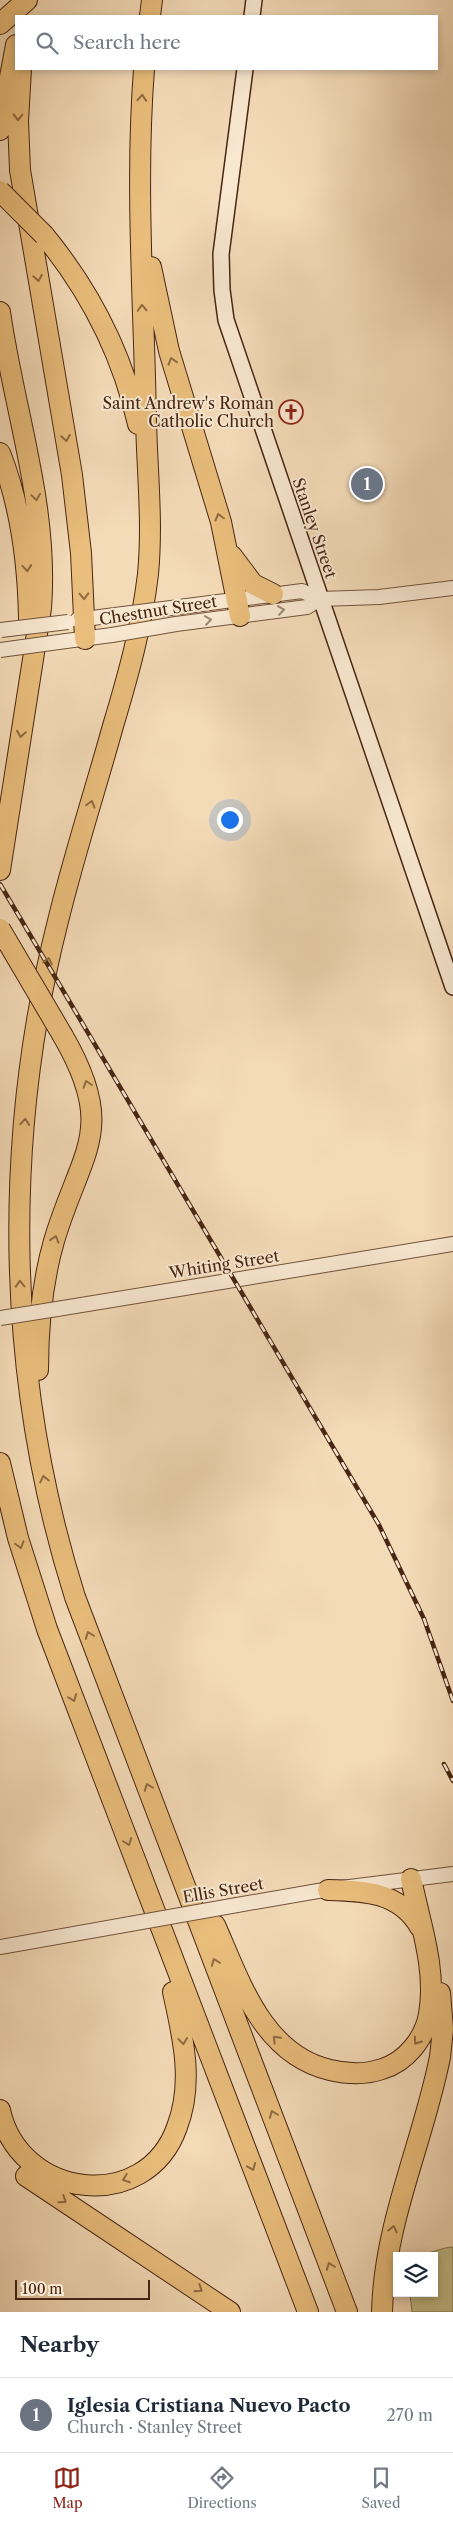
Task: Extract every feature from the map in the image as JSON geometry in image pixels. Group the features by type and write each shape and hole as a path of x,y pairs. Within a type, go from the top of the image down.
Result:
{"highway":[{"path":"24,15 28,0"},
{"path":"28,0 29,15"},
{"path":"0,24 28,0"},
{"path":"150,15 152,0"},
{"path":"0,130 15,50"},
{"path":"21,70 18,121 20,170 70,462 81,553 76,630"},
{"path":"144,70 140,128 139,229 149,477 149,558 138,635 57,923 40,1000 30,1066 21,1168 19,1243 24,1351 35,1437 54,1523 75,1597 347,2312"},
{"path":"140,128 149,248 160,315 228,548 238,607"},
{"path":"0,191 44,235 90,299 117,354 132,401 149,477"},
{"path":"0,312 35,488 42,556 41,608 0,870"},
{"path":"0,452 16,501 25,552 29,606 28,686"},
{"path":"228,548 248,580 258,588 273,594"},
{"path":"0,929 63,1036 88,1085 92,1106 92,1128 86,1158 53,1244 43,1292 38,1331 35,1437"},
{"path":"0,1463 18,1538 42,1612 166,1943 308,2312"},
{"path":"166,1833 186,1862 253,2008 277,2041 302,2060 327,2070 352,2073 376,2071 394,2064 411,2050 426,2026 430,2011 432,1978 411,1879"},
{"path":"328,1890 369,1893 389,1897 408,1911 422,1931"},
{"path":"0,2110 8,2136 24,2158 46,2174 69,2183 96,2186 123,2180 138,2174 160,2156 172,2139 180,2120 186,2075 183,2037 166,1943"},
{"path":"382,2312 386,2262 393,2225 441,2051 441,1998 439,1987 432,1978"},
{"path":"0,2147 13,2164 27,2176 230,2312"}],"main road":[{"path":"252,15 254,0"},
{"name":"Stanley Street","path":"245,70 221,254 224,308 229,329 453,988"}],"street":[{"name":"Chestnut Street","path":"0,630 76,630 112,635 176,624 238,607 273,594 302,590 320,599 385,597 453,588"},
{"name":"Chestnut Street","path":"0,650 76,630 116,615 179,607 307,607 320,599"},
{"name":"Whiting Street","path":"0,1318 453,1244"},
{"name":"Ellis Street","path":"0,1947 328,1890 453,1874"}],"shaded area":[{"path":"453,2247 453,2312 412,2312 410,2297 438,2297 438,2252 432,2252"}],"railway":[{"path":"0,884 379,1525 424,1619 453,1701"},
{"path":"444,1764 453,1781"}],"place":[{"name":"Saint Andrew's Roman Catholic Church","path":"291,412"},
{"name":"Iglesia Cristiana Nuevo Pacto","path":"367,484"}]}
